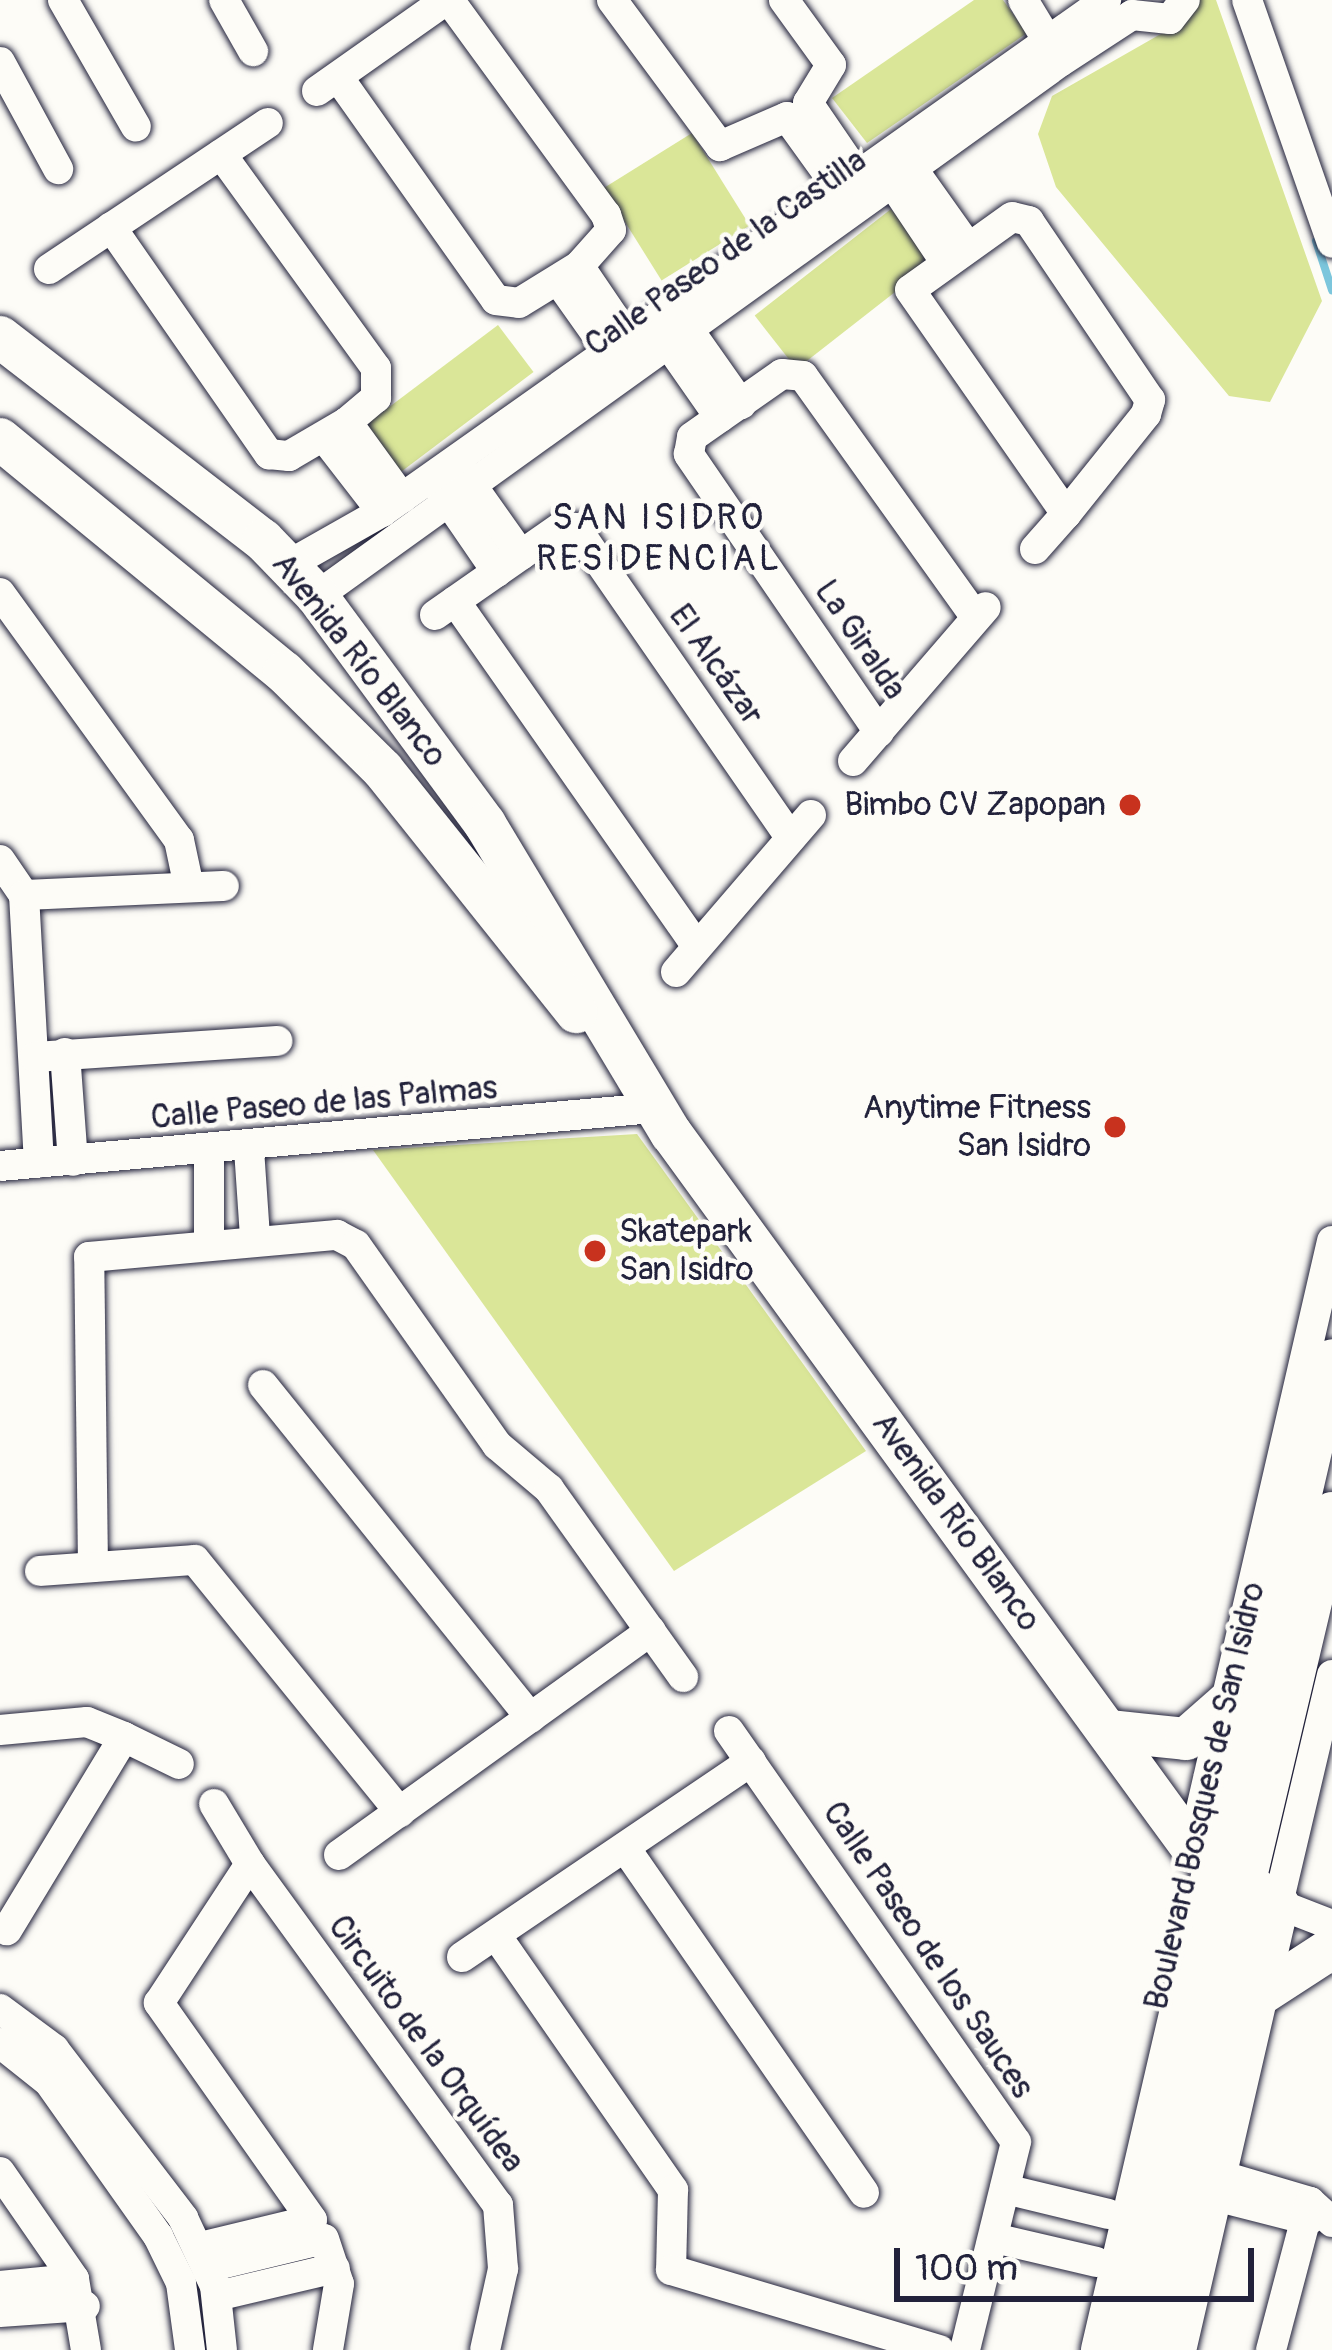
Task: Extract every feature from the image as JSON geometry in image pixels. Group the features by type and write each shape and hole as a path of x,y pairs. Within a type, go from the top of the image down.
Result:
{"street":[{"path":"64,0 136,128"},
{"path":"224,0 254,51"},
{"path":"448,0 606,215 610,230 568,273 519,303 496,300 327,84 448,0"},
{"path":"613,0 719,146 798,110 834,73 784,0"},
{"path":"1023,0 1066,44"},
{"path":"1053,0 1066,44"},
{"name":"Calle Paseo de la Castilla","path":"1066,44 1106,0"},
{"name":"Calle Paseo de la Castilla","path":"304,580 878,170 1066,44 1132,15 1170,19 1185,0"},
{"path":"1247,0 1332,243"},
{"path":"0,62 58,169"},
{"path":"798,110 878,170 957,255"},
{"path":"49,268 268,123"},
{"path":"111,227 269,454 336,430 376,398 376,368 221,154"},
{"name":"Calle Paseo de la Castilla","path":"304,580 392,505 450,478 878,170"},
{"path":"1035,550 1066,514 1146,414 1148,388 1029,221 1012,217 916,283 913,300 1066,514"},
{"path":"568,273 652,330 730,411"},
{"name":"Avenida Río Blanco","path":"0,337 304,580 485,824 654,1108 1109,1731 1233,1875"},
{"name":"La Giralda","path":"854,761 879,732 981,613 803,376 782,374 692,437 689,454 879,732"},
{"path":"336,430 392,505"},
{"name":"Avenida Río Blanco","path":"0,439 284,672 383,770 536,970 627,1064"},
{"path":"450,478 509,563"},
{"name":"El Alcázar","path":"676,972 801,826 576,528 509,563 445,608 697,946"},
{"path":"0,592 179,840 187,879"},
{"path":"383,770 421,738"},
{"path":"0,860 24,895 73,1161"},
{"path":"24,895 187,879 224,886"},
{"path":"50,1055 278,1042"},
{"path":"39,1162 50,1055"},
{"name":"Calle Paseo de las Palmas","path":"0,1166 249,1149 654,1108"},
{"path":"249,1149 255,1237"},
{"path":"209,1152 209,1240"},
{"path":"93,1567 89,1257 209,1240 349,1238 496,1445 549,1490 683,1676"},
{"name":"Boulevard Bosques de San Isidro","path":"1175,2350 1252,2000 1233,1875 1227,1703 1332,1241"},
{"name":"Boulevard Bosques de San Isidro","path":"1134,2350 1233,1875 1332,1360"},
{"path":"263,1385 531,1718"},
{"name":"Boulevard Bosques de San Isidro","path":"1102,2350 1332,1513"},
{"path":"40,1571 205,1567 400,1812"},
{"path":"340,1855 651,1631"},
{"name":"Boulevard Bosques de San Isidro","path":"1075,2350 1108,2214 1233,1875 1332,1675"},
{"path":"1109,1731 1186,1739 1227,1703"},
{"path":"0,1730 87,1722 179,1764"},
{"name":"Calle Paseo de los Sauces","path":"729,1731 1016,2142 965,2350"},
{"path":"7,1930 124,1737"},
{"path":"462,1957 498,1938 751,1761"},
{"name":"Circuito de la Orquídea","path":"214,1804 250,1864 498,2205 503,2269 485,2350"},
{"path":"626,1849 864,2193"},
{"path":"209,2270 312,2220 159,2002 250,1864"},
{"path":"1233,1875 1332,1925"},
{"path":"0,1886 33,1883"},
{"path":"498,1938 673,2190 671,2270 939,2350"},
{"path":"1252,2000 1332,1948"},
{"path":"0,2009 209,2270 222,2350"},
{"path":"0,2043 73,2095 171,2258 190,2350"},
{"path":"0,2172 79,2292 86,2350"},
{"path":"1213,2184 1319,2217 1271,2350"},
{"path":"1005,2189 1108,2214"},
{"path":"994,2238 1096,2262"},
{"path":"209,2270 335,2268 328,2350"},
{"path":"0,2286 79,2292"},
{"path":"0,2312 79,2292"}],"green space":[{"path":"974,0 1003,0 1027,33 867,143 832,98"},
{"path":"1189,0 1216,0 1322,301 1270,402 1229,396 1056,187 1038,134 1052,96 1187,19"},
{"path":"692,133 750,225 662,281 604,188"},
{"path":"891,209 933,263 797,369 755,316"},
{"path":"498,325 534,372 400,473 365,426"},
{"path":"637,1134 866,1451 674,1571 373,1150"}],"waterway":[{"path":"1316,241 1332,290"}],"place":[{"name":"Bimbo CV Zapopan","path":"1130,805"},
{"name":"Anytime Fitness San Isidro","path":"1115,1127"},
{"name":"Skatepark San Isidro","path":"595,1251"}],"district":[{"name":"SAN ISIDRO RESIDENCIAL","path":"659,538"}]}
